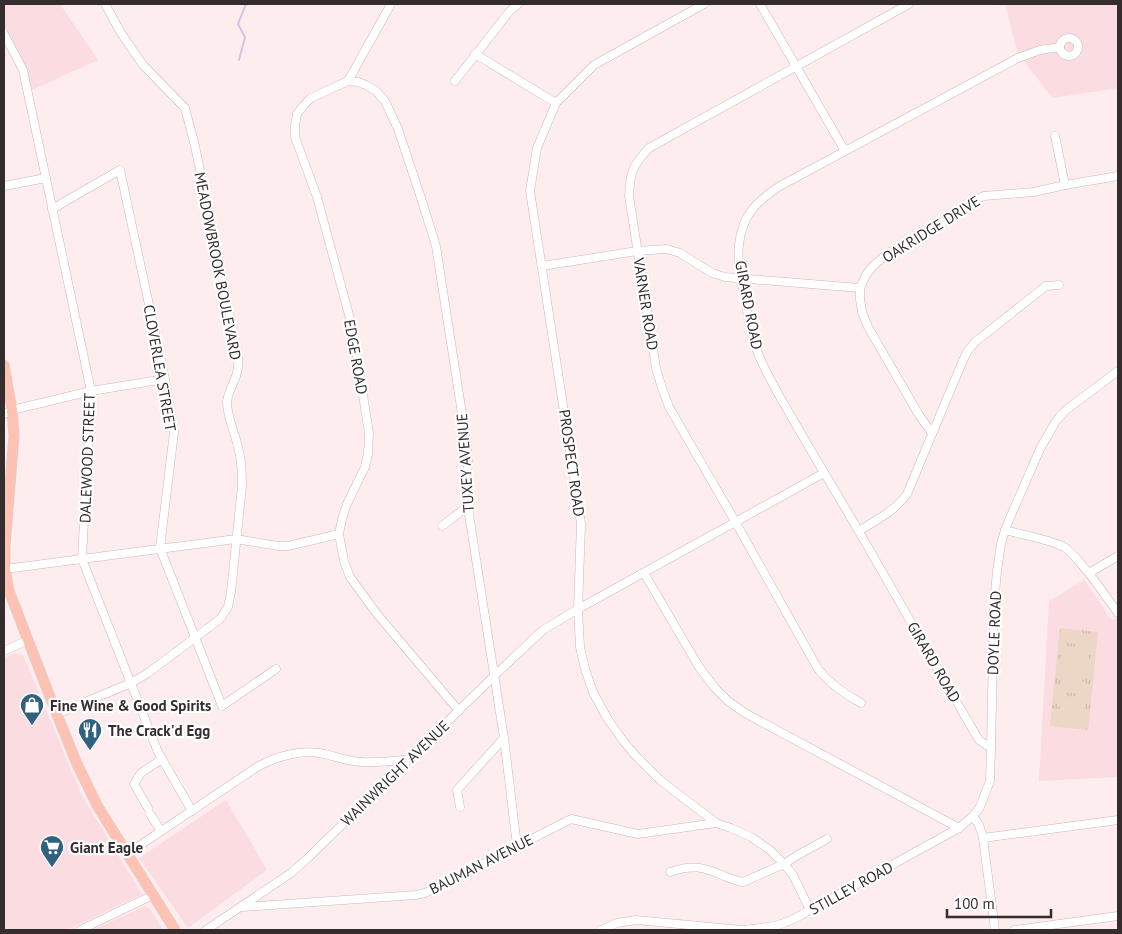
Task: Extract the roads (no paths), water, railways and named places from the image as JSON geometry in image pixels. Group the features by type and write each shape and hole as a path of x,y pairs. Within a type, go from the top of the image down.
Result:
{"main road":[{"path":"4,365 8,412 14,436 13,465 6,523 5,569 9,591 77,764 98,807 175,930"}],"street":[{"name":"MEADOWBROOK BOULEVARD","path":"57,714 131,683 148,673 220,619 228,607 231,592 242,486 239,450 228,413 227,403 238,369 237,352 185,108 143,65 104,4"},
{"path":"348,80 391,4"},
{"path":"456,81 508,12 518,4"},
{"name":"PROSPECT ROAD","path":"704,4 594,65 556,103 537,148 530,191 581,524 578,609 580,647 585,669 594,692 607,718 624,742 660,780 716,822 732,828 770,850 784,864 810,910"},
{"path":"760,4 845,152"},
{"name":"VARNER ROAD","path":"861,703 837,688 818,669 669,406 656,368 629,196 633,168 649,148 910,4"},
{"name":"DALEWOOD STREET","path":"4,34 23,70 91,392 82,559 162,760 192,811"},
{"name":"GIRARD ROAD","path":"991,748 979,740 768,376 752,337 741,279 739,246 741,232 754,206 780,186 1018,58 1040,50 1060,47"},
{"path":"475,54 556,103"},
{"name":"TUXEY AVENUE","path":"348,80 366,85 376,91 385,101 398,129 436,246 468,461 466,491 468,506 504,738 517,846"},
{"name":"EDGE ROAD","path":"348,80 311,98 298,114 294,126 295,137 317,197 352,326 370,433 365,467 347,504 339,534 344,561 350,577 377,614 459,711"},
{"path":"1056,136 1064,185"},
{"name":"CLOVERLEA STREET","path":"52,209 120,170 165,379 174,432 160,548 222,706 276,669"},
{"name":"OAKRIDGE DRIVE","path":"860,288 872,267 879,260 936,226 969,202 984,196 1034,192 1118,176"},
{"path":"4,186 46,178"},
{"path":"542,266 637,251 667,249 680,253 712,273 725,277 860,288 862,312 868,327 919,415 932,433"},
{"path":"859,530 892,510 908,494 961,365 967,352 975,342 1046,286 1058,285"},
{"name":"DOYLE ROAD","path":"974,816 980,807 990,781 994,604 996,571 1005,530 1041,446 1056,421 1066,410 1118,372"},
{"path":"8,412 91,392 165,379"},
{"name":"WAINWRIGHT AVENUE","path":"206,930 291,873 308,858 459,711 494,674 543,630 824,473"},
{"path":"442,526 468,506"},
{"path":"1005,530 1051,542 1064,548 1089,573 1118,613"},
{"path":"5,569 236,538 278,546 288,546 339,534"},
{"path":"1089,573 1118,556"},
{"path":"644,573 699,668 715,688 728,700 745,713 959,828"},
{"path":"4,651 28,640"},
{"path":"460,807 457,790 504,738"},
{"path":"127,854 270,760 304,753 322,754 361,762 410,759"},
{"path":"160,831 134,784 141,772 162,760"},
{"path":"974,816 983,838 995,930"},
{"name":"STILLEY ROAD","path":"601,930 617,923 636,920 742,930 778,925 792,920 959,828 974,816"},
{"name":"BAUMAN AVENUE","path":"241,907 426,893 571,819 638,834 716,822"},
{"path":"983,838 1118,820"},
{"path":"670,872 681,868 698,867 743,882 784,864 798,854 827,839"},
{"path":"80,930 153,896"},
{"path":"1014,930 1118,916"}],"waterway":[{"path":"239,60 245,37 238,24 246,4"}],"place":[{"name":"Fine Wine & Good Spirits","path":"32,726"},
{"name":"The Crack'd Egg","path":"90,751"},
{"name":"Giant Eagle","path":"52,868"}]}
